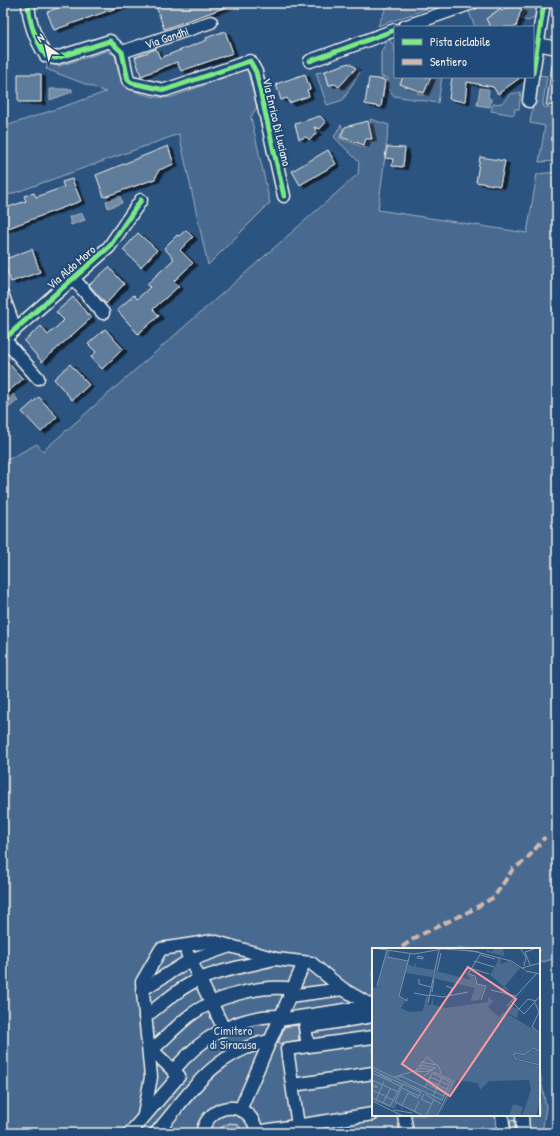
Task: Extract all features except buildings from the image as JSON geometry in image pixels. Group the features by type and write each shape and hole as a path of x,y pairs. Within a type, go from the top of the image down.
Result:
{"street":[{"path":"28,3 29,20 38,44 46,56 56,58 110,41 122,52"},
{"path":"407,26 472,3"},
{"path":"534,66 544,3"},
{"name":"Via Gandhi","path":"122,52 212,22"},
{"path":"310,61 394,30"},
{"path":"537,44 557,48"},
{"name":"Via Enrico Di Luciano","path":"122,52 128,80 132,83 165,90 250,61 256,72 284,196"},
{"path":"529,101 532,78"},
{"name":"Via Aldo Moro","path":"4,339 109,247 141,200"},
{"path":"73,278 103,313"},
{"path":"3,296 15,329"},
{"path":"4,339 38,378"},
{"path":"144,1115 151,1077 151,1051 145,1018 142,982 161,949 213,941 276,959 311,963 343,989 372,1006 280,1018 249,1020 224,1029 196,1047 173,1071"},
{"path":"183,946 224,1029"},
{"path":"142,990 190,960 230,946"},
{"path":"145,1018 185,987 200,979 237,967 276,959"},
{"path":"240,1110 304,963"},
{"path":"151,1051 189,1017 212,1004 255,990 282,987 291,993 343,989"},
{"path":"308,1046 305,1027 372,1016"},
{"path":"299,1129 287,1050 372,1037"},
{"path":"156,1133 205,1075 223,1059 252,1044 270,1041"},
{"path":"131,1133 144,1115 179,1076 151,1051"},
{"path":"293,1085 372,1072"},
{"path":"202,1133 206,1120 218,1110 233,1108 240,1110 252,1118 257,1132 299,1129 372,1114"},
{"path":"404,1116 407,1133"},
{"path":"502,1116 504,1133"},
{"path":"522,1116 524,1133"}],"green space":[{"path":"388,3 418,3 420,6 428,3 443,3 378,26"},
{"path":"486,3 513,3 508,6 506,4 486,19 490,26 475,26 469,12 471,8"},
{"path":"519,3 539,3 536,17 528,21 521,19 524,10"},
{"path":"388,39 394,46 394,78 404,78 418,91 417,93 423,95 431,78 442,78 438,103 394,96 388,88 388,78 381,77 381,52"},
{"path":"107,51 115,55 121,79 125,84 137,92 158,97 172,97 247,69 257,107 251,117 270,203 208,265 179,134 3,197 3,127 106,92 46,69 48,64 59,66"},
{"path":"356,68 360,72 343,100 327,105 316,73 325,71 329,85 335,84"},
{"path":"538,75 547,76 543,103 544,107 557,109 557,161 539,162 545,126 530,123"},
{"path":"521,92 519,109 515,109 514,115 491,111 493,104 502,103 510,94"},
{"name":"Cimitero di Siracusa","path":"370,119 389,125 378,210 527,233 537,174 557,172 557,958 540,963 540,948 372,948 372,1116 516,1116 519,1133 3,1133 3,462 37,444 43,451 358,174 359,162 334,137 341,125 343,129 339,138 366,148 368,142 375,141"},
{"path":"540,1074 546,1107 542,1133 527,1133 525,1116 540,1116"}],"shaded area":[{"path":"480,88 489,89 488,97 491,99 490,107 477,105"},
{"path":"50,89 72,89 72,92 50,100"},
{"path":"120,196 122,203 108,208 106,201"},
{"path":"82,213 85,220 71,225 69,217"},
{"path":"13,394 18,400 6,410 3,407 3,402"}],"marked path":[{"path":"402,947 418,936 470,911 494,897 513,869 526,860 545,837"}],"cycle path":[{"path":"28,3 33,31 46,56 56,58 110,41 122,52 128,80 132,83 165,90 250,61 256,72 284,196"},
{"path":"534,67 544,3"},
{"path":"310,61 394,30"},
{"path":"3,340 109,247 141,200"}]}
